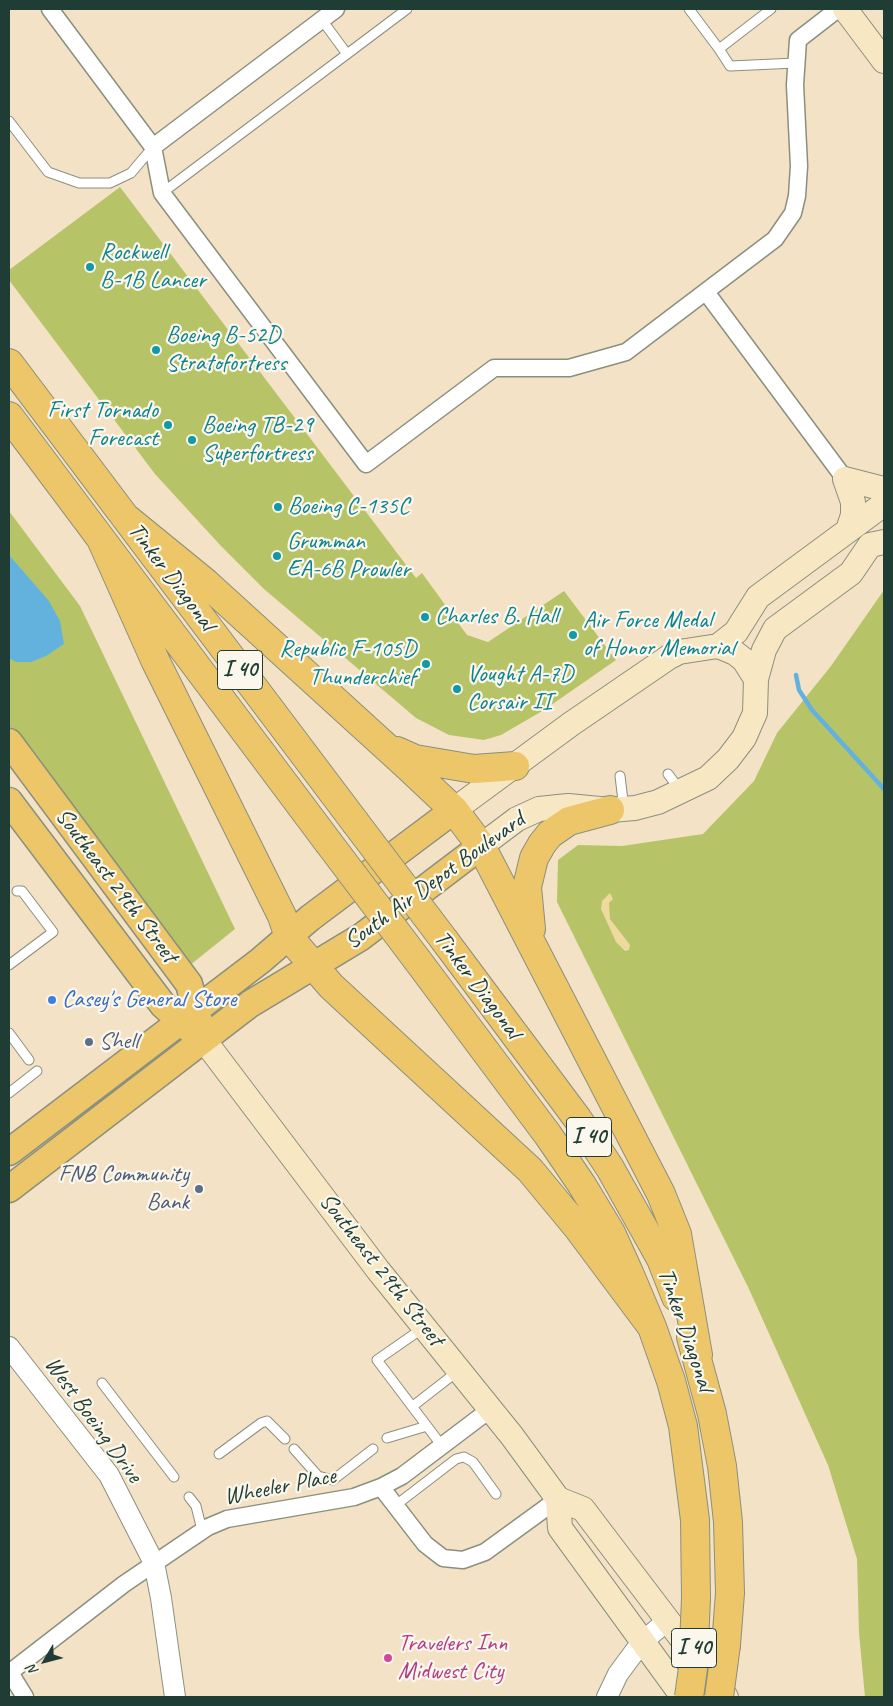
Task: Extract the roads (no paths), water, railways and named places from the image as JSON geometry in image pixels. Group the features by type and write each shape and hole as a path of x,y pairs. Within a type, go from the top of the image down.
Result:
{"highway":[{"name":"Tinker Diagonal","path":"9,363 577,1118 614,1175 661,1259 698,1355 717,1440 728,1522 730,1594 720,1697"},
{"name":"Tinker Diagonal","path":"9,416 548,1136 582,1185 611,1233 652,1327 671,1381 683,1426 696,1520 696,1598 693,1668 689,1697"},
{"path":"125,517 206,583 454,810 481,846 660,1194 673,1226 698,1355"},
{"path":"101,538 154,660 282,916 290,937 331,986 530,1170 578,1228 652,1327"},
{"path":"384,746 415,759 440,765 474,769 515,766"},
{"path":"532,943 527,887 534,858 542,844 550,834 568,820 617,809"}],"main road":[{"path":"845,9 884,61"},
{"path":"845,479 884,489"},
{"path":"845,479 853,502 853,515 848,530"},
{"path":"756,679 744,660 735,653 718,646 736,632 758,597 884,504"},
{"name":"South Air Depot Boulevard","path":"9,1189 250,1004 361,937 517,819 539,809 568,806 617,809 658,802 708,778 728,759 744,738 755,713 756,679 764,650 775,629 851,573 870,545 884,542"},
{"name":"South Air Depot Boulevard","path":"9,1152 290,937 317,912 636,677 679,652 718,646"},
{"name":"Southeast 29th Street","path":"9,742 189,984 188,1016"},
{"name":"Southeast 29th Street","path":"9,801 163,1005 188,1016 204,1040 378,1270 492,1408 558,1499"},
{"path":"682,1697 641,1643 560,1528 558,1499 583,1508 726,1697"}],"street":[{"path":"50,9 152,147 162,193 366,464 494,368 569,368 626,352 775,239 793,213 797,196 799,166 795,84 798,40 838,9"},
{"path":"152,147 336,9"},
{"path":"706,292 845,479"},
{"name":"West Boeing Drive","path":"9,1347 108,1475 154,1563 161,1598 174,1697"},
{"name":"Wheeler Place","path":"9,1672 154,1563 202,1530 227,1518 354,1497 382,1487 402,1476 492,1408"},
{"path":"382,1487 425,1544 443,1558 463,1560 485,1552 558,1499"},
{"path":"607,1697 618,1674 641,1643 668,1620"},
{"path":"9,1672 25,1697"}],"lane":[{"path":"162,193 407,9"},
{"path":"689,9 719,48 730,66 796,63"},
{"path":"719,48 771,9"},
{"path":"322,20 347,54"},
{"path":"9,121 48,172 79,183 110,183 131,173 152,147"},
{"path":"668,774 682,792"},
{"path":"617,809 620,776"},
{"path":"9,965 52,932 22,891 16,891"},
{"path":"9,1033 29,1060"},
{"path":"9,1093 38,1071"},
{"path":"425,1326 377,1360 442,1446"},
{"path":"413,1406 460,1369"},
{"path":"102,1384 174,1477"},
{"path":"219,1454 261,1423 267,1421 285,1439"},
{"path":"387,1438 427,1426"},
{"path":"294,1449 318,1476 333,1480 373,1449"},
{"path":"396,1505 456,1459 464,1457 473,1462 496,1494"},
{"path":"189,1497 196,1506 202,1530"}],"water":[{"path":"9,555 49,601 60,621 64,644 46,656 31,662 16,662 9,658"}],"waterway":[{"path":"796,675 799,690 812,710 884,789"}],"place":[{"name":"Rockwell B-1B Lancer","path":"90,267"},
{"name":"Boeing B-52D Stratofortress","path":"156,350"},
{"name":"First Tornado Forecast","path":"168,425"},
{"name":"Boeing TB-29 Superfortress","path":"192,440"},
{"name":"Boeing C-135C","path":"278,507"},
{"name":"Grumman EA-6B Prowler","path":"277,556"},
{"name":"Charles B. Hall","path":"425,617"},
{"name":"Air Force Medal of Honor Memorial","path":"573,635"},
{"name":"Republic F-105D Thunderchief","path":"426,664"},
{"name":"Vought A-7D Corsair II","path":"457,689"},
{"name":"Casey's General Store","path":"52,1000"},
{"name":"Shell","path":"89,1042"},
{"name":"FNB Community Bank","path":"199,1189"},
{"name":"Travelers Inn Midwest City","path":"388,1658"}]}
